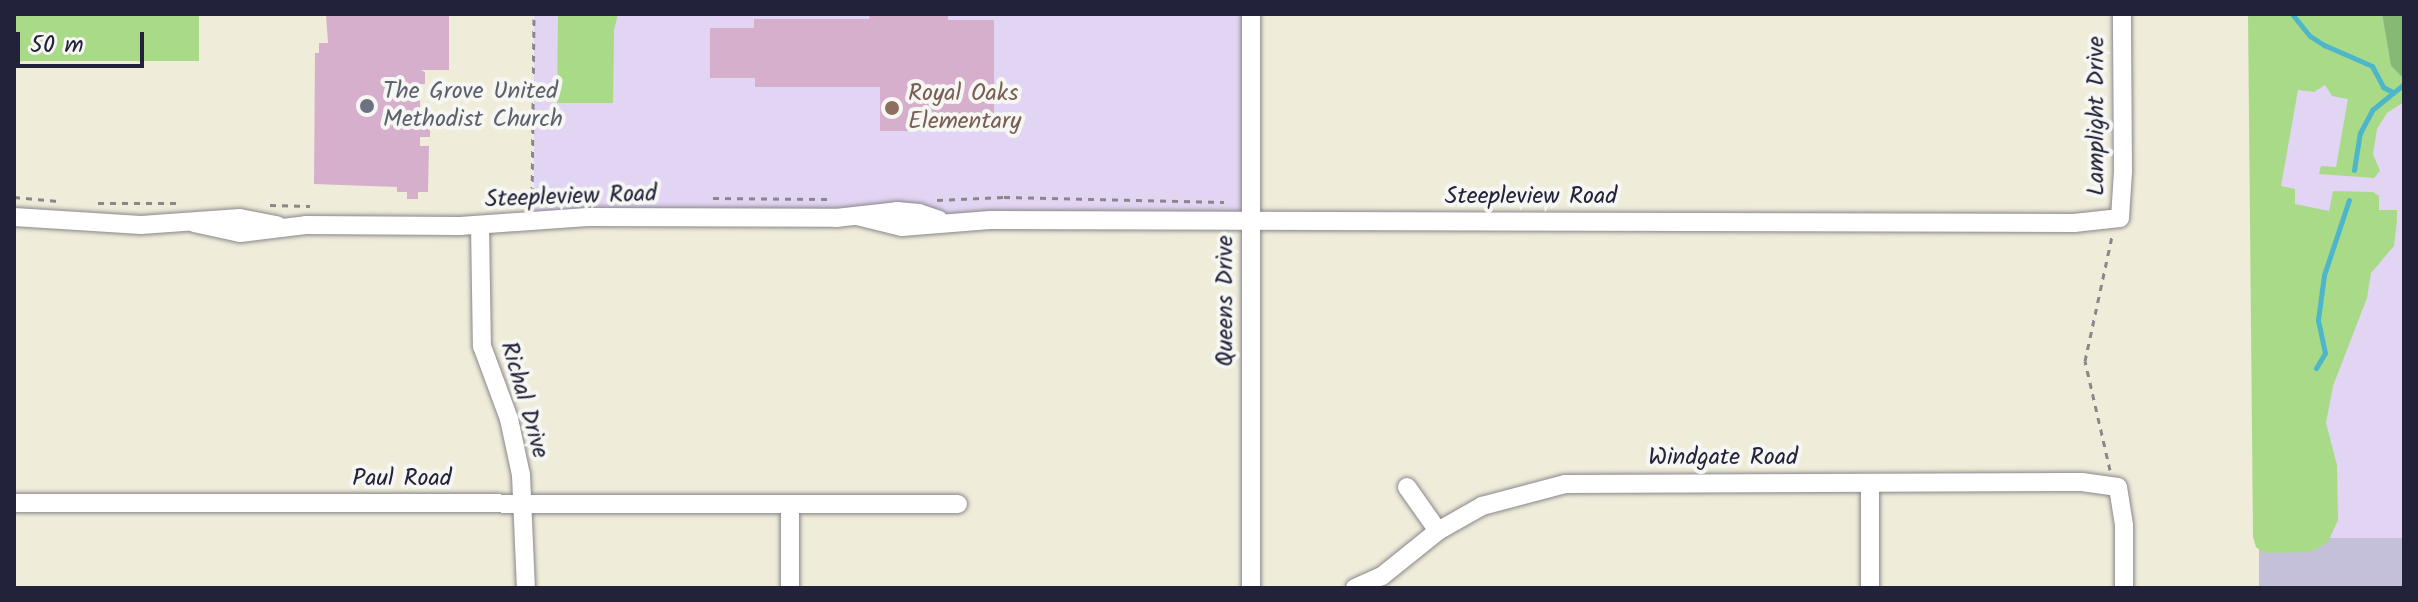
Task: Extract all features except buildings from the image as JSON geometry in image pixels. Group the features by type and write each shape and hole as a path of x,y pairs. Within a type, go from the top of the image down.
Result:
{"street":[{"name":"Queens Drive","path":"1251,14 1251,588"},
{"name":"Lamplight Drive","path":"2120,218 2123,171 2122,14"},
{"name":"Steepleview Road","path":"14,217 85,223 194,223 240,233 288,227 480,225 588,217 857,216 897,226 942,221 2074,223 2120,218"},
{"name":"Richal Drive","path":"480,225 482,346 509,419 525,504 526,588"},
{"name":"Windgate Road","path":"1355,588 1382,576 1438,531 1495,501 1565,484 2082,482 2118,487"},
{"path":"1870,483 1870,588"},
{"path":"1407,487 1438,531"},
{"path":"2118,487 2124,526 2124,588"},
{"name":"Paul Road","path":"14,503 958,504"},
{"path":"790,504 790,588"}],"path":[{"path":"534,14 532,205 543,203"},
{"path":"14,197 62,201"},
{"path":"750,198 782,198"},
{"path":"1029,200 1231,203"},
{"path":"94,203 194,203"},
{"path":"268,204 319,207"},
{"path":"2118,487 2105,459 2085,361 2107,247 2120,218"}],"shaded area":[{"name":"Royal Oaks Elementary","path":"534,14 1251,14 1251,220 534,220"},
{"path":"2256,14 2404,14 2404,538 2256,538"},
{"path":"2259,538 2404,538 2404,588 2259,588"}],"green space":[{"path":"14,14 199,14 199,61 14,61"},
{"path":"558,14 618,14 614,30 613,103 557,103"},
{"path":"2248,14 2382,14 2391,66 2404,79 2404,102 2387,113 2377,129 2373,154 2380,171 2374,178 2319,174 2321,166 2336,167 2348,99 2332,96 2325,85 2314,92 2298,90 2281,186 2295,189 2295,204 2329,211 2333,191 2373,192 2379,196 2379,210 2397,210 2394,246 2371,273 2367,298 2333,386 2326,423 2337,465 2338,520 2328,542 2311,552 2264,553 2256,547 2253,537"},
{"path":"2382,14 2404,14 2404,79 2391,66"}],"waterway":[{"path":"2292,14 2310,36 2372,66 2383,87 2393,92"},
{"path":"2354,170 2360,133 2372,110 2404,84"},
{"path":"2316,368 2325,353 2318,320 2324,275 2349,200"}],"place":[{"name":"The Grove United Methodist Church","path":"367,106"},
{"name":"Royal Oaks Elementary","path":"892,108"}]}
